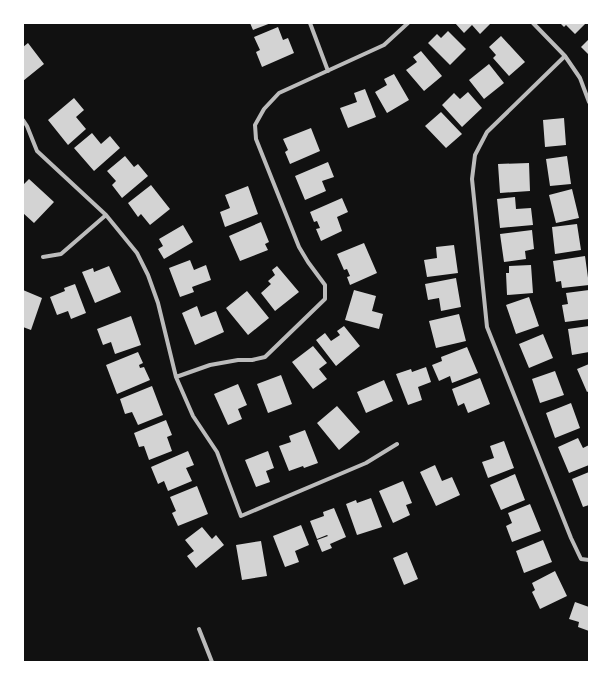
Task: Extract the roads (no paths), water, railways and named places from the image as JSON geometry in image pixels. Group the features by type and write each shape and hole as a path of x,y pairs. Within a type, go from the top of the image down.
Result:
{"street":[{"path":"310,23 328,70"},
{"path":"176,377 210,365 238,360 252,360 265,356 325,299 325,285 299,247 256,139 255,124 264,108 279,93 384,45 408,23"},
{"path":"533,23 565,56 580,78 589,102"},
{"path":"565,56 487,132 475,155 472,179 487,327 571,538 581,558 589,560"},
{"path":"23,120 37,151 106,215 137,253 148,275 158,303 176,377 192,416 217,452 241,516 366,463 397,444"},
{"path":"43,257 61,254 106,215"},
{"path":"199,629 212,662"}]}
